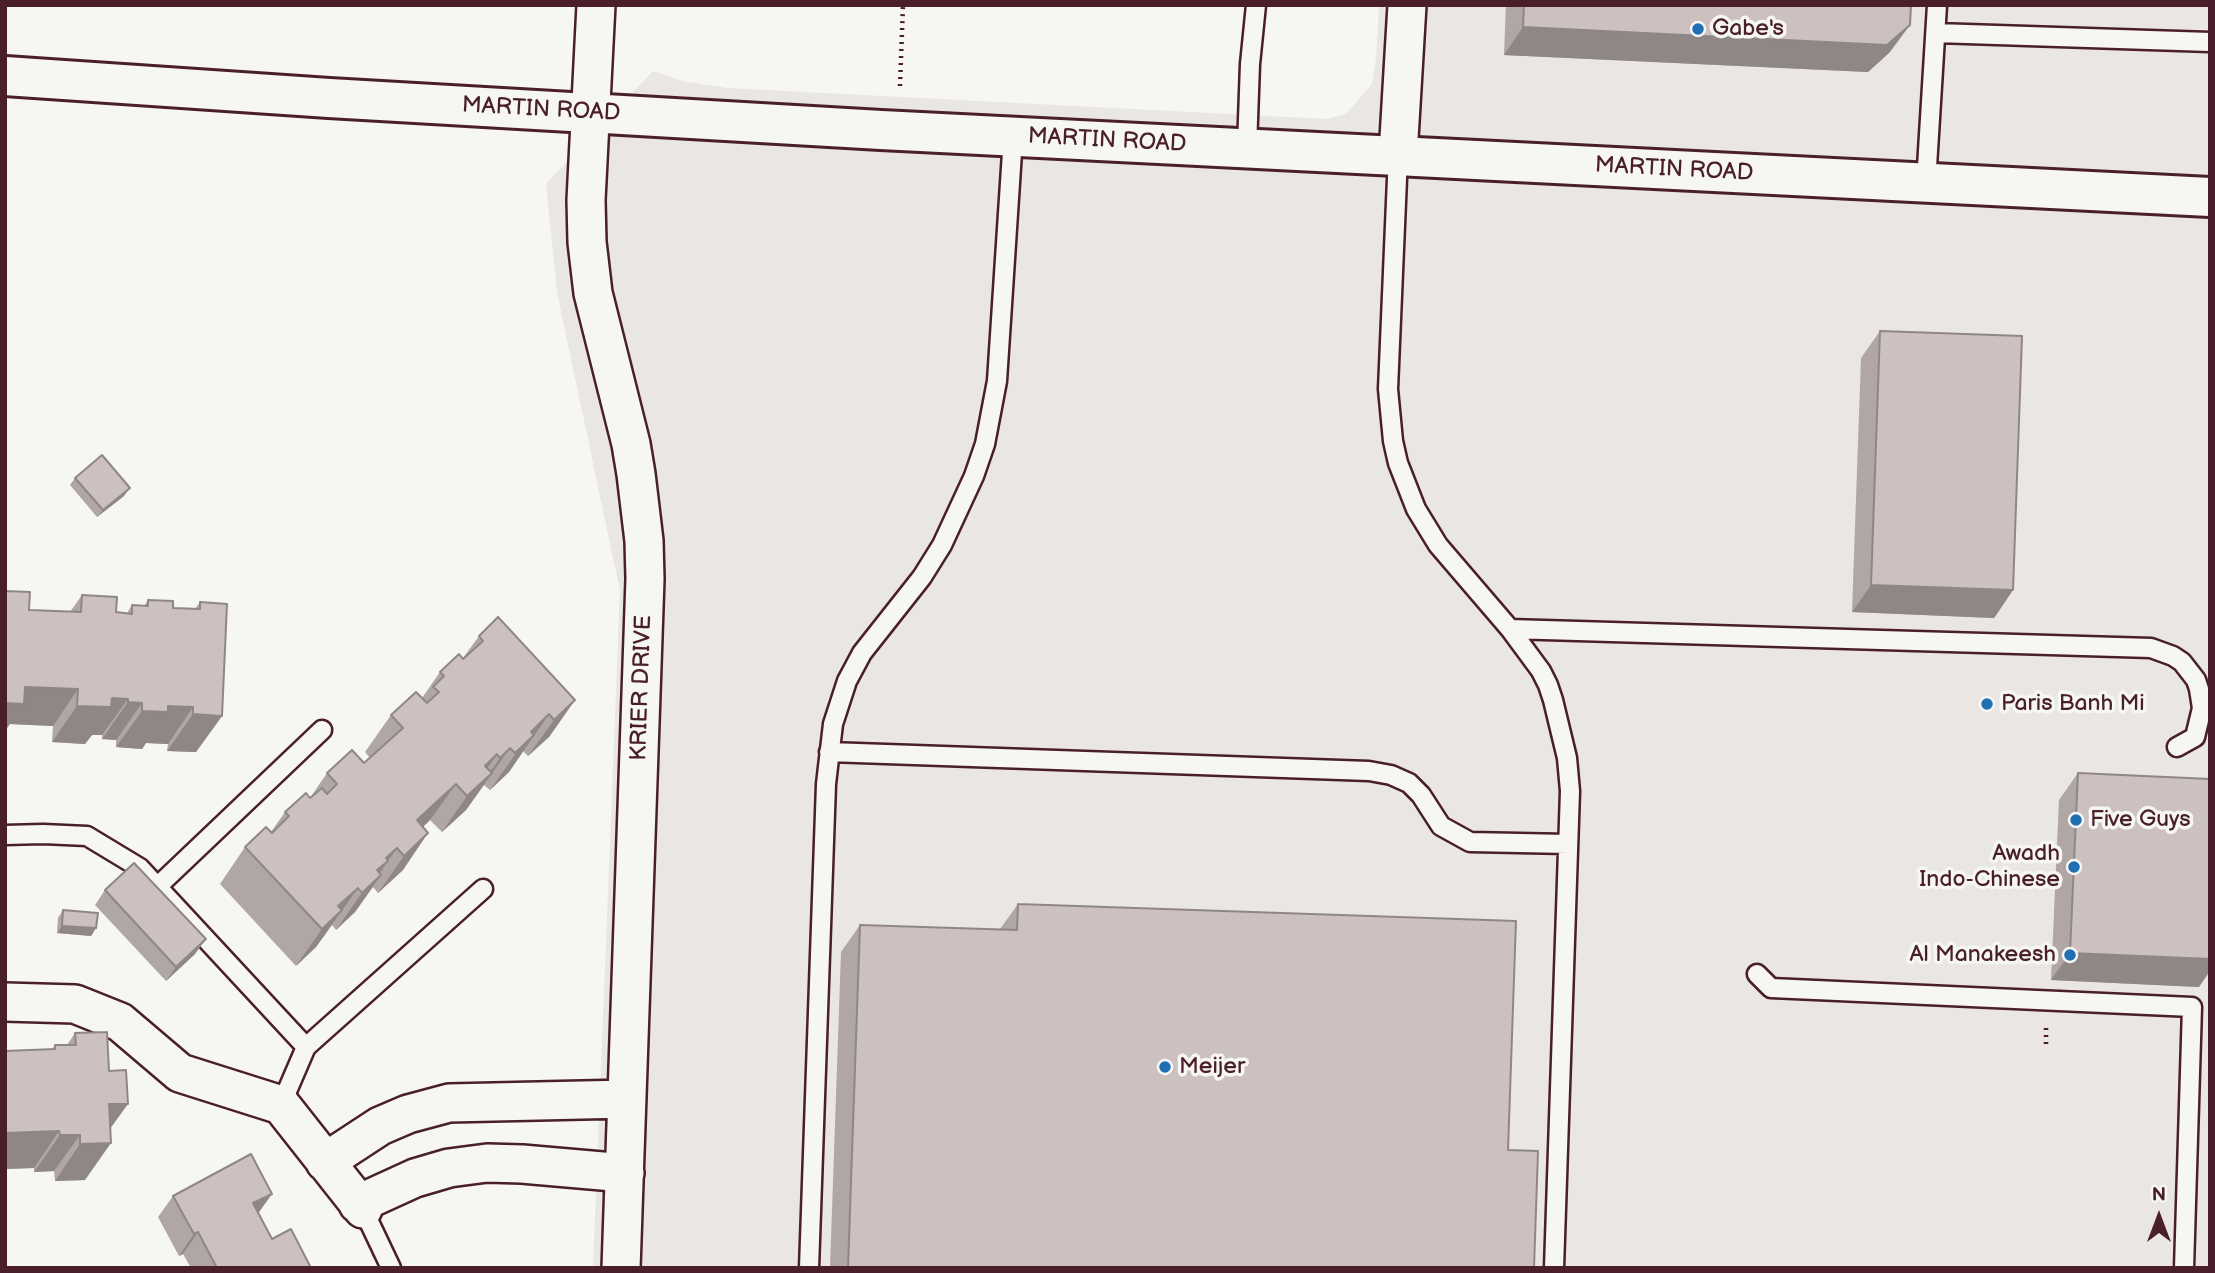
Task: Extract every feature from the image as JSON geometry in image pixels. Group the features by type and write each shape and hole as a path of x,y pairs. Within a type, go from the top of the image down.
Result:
{"street":[{"name":"KRIER DRIVE","path":"596,5 586,200 590,274 602,333 631,444 640,496 645,561 621,1268"},
{"path":"1398,155 1407,5"},
{"name":"MARTIN ROAD","path":"5,76 591,113 2210,197"},
{"path":"5,1002 75,1004 120,1023 180,1073 281,1105 361,1207 415,1178 449,1168 487,1163 625,1173"},
{"path":"325,1162 380,1126 408,1114 449,1103 628,1099"}],"lane":[{"path":"1247,147 1256,5"},
{"path":"1926,183 1937,5"},
{"path":"1936,33 2210,42"},
{"path":"809,1268 828,752 838,702 846,681 862,653 922,577 942,545 974,476 985,444 999,368 1013,136"},
{"path":"1398,155 1388,389 1395,452 1406,485 1427,528 1455,566 1510,629 1548,685 1559,719 1569,773 1554,1268"},
{"path":"1510,629 2151,648 2173,656 2182,663 2196,680 2199,689 2202,708 2195,737 2177,747"},
{"path":"157,887 322,730"},
{"path":"828,752 1369,771 1391,775 1409,783 1421,795 1441,826 1471,842 1568,844"},
{"path":"5,835 87,836 140,868 306,1046"},
{"path":"281,1105 306,1046 483,889"},
{"path":"1757,974 1771,988 2192,1007 2184,1268"},
{"path":"361,1207 391,1268"}],"path":[{"path":"900,86 902,5"}],"shaded area":[{"path":"1379,5 2210,5 2210,1268 593,1268 620,591 557,292 546,184 653,71 682,81 727,88 1326,119 1346,114 1372,84"}],"building":[{"path":"1524,5 1911,5 1910,25 1887,45 1523,27"},
{"path":"1880,331 2022,336 2013,590 1871,585"},
{"path":"102,455 130,488 103,510 75,478"},
{"path":"5,591 30,592 29,610 81,612 82,595 117,597 116,612 132,614 132,605 148,606 148,600 173,601 173,608 200,609 200,602 227,604 222,716 193,714 193,707 168,706 168,712 142,711 142,703 128,702 128,699 112,698 111,707 77,706 78,689 25,687 24,704 5,703"},
{"path":"498,617 575,700 554,720 549,714 531,732 534,735 515,753 510,748 500,758 497,754 485,766 492,773 467,796 456,784 417,820 428,833 404,856 397,848 377,870 381,875 362,893 358,888 338,906 342,910 322,929 245,847 266,827 272,833 289,816 285,812 306,793 310,798 322,788 327,794 337,784 327,773 352,750 364,763 403,728 391,715 416,692 427,703 439,692 433,687 444,676 440,672 459,654 463,659 483,641 479,636"},
{"path":"2078,773 2210,779 2210,959 2070,953"},
{"path":"134,863 206,939 176,967 105,890"},
{"name":"Meijer","path":"1018,904 1516,921 1508,1150 1538,1151 1534,1268 848,1268 860,925 1017,930"},
{"path":"63,910 98,913 96,928 62,926"},
{"path":"107,1032 109,1071 126,1070 128,1104 109,1104 111,1143 80,1144 80,1135 60,1135 59,1131 5,1133 5,1051 55,1049 55,1045 76,1045 75,1033"},
{"path":"251,1154 272,1194 253,1203 272,1239 291,1229 311,1268 217,1268 198,1232 194,1234 173,1196"}],"place":[{"name":"Gabe's","path":"1698,29"},
{"name":"Paris Banh Mi","path":"1987,704"},
{"name":"Five Guys","path":"2076,820"},
{"name":"Awadh Indo-Chinese","path":"2074,867"},
{"name":"Al Manakeesh","path":"2070,955"},
{"name":"Meijer","path":"1165,1067"}]}
